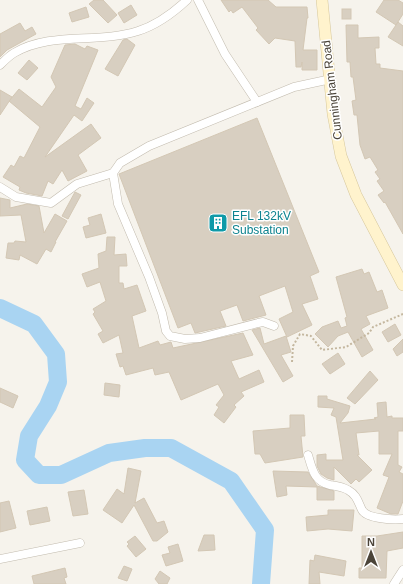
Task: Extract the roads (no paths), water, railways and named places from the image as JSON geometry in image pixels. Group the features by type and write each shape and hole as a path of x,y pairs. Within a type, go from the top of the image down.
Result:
{"main road":[{"name":"Cunningham Road","path":"322,0 336,130 348,174 356,195 403,285"}],"street":[{"path":"0,65 13,53 30,45 75,38 110,36 136,32 155,24 175,12 187,0"},
{"path":"198,0 225,54 257,102"},
{"path":"0,187 16,198 51,203 77,184 113,173 120,163 149,146 294,87 331,80"},
{"path":"113,173 118,204 149,277 166,330 170,336 177,339 200,338 258,322 263,322 274,326"},
{"path":"308,455 314,474 318,479 325,484 343,488 353,494 367,515 391,519 403,519"},
{"path":"0,559 80,543"},
{"path":"394,584 403,570"}],"waterway":[{"path":"0,308 34,324 56,354 58,382 48,406 29,436 25,460 39,475 61,475 109,453 145,448 171,448 231,481 265,530 261,584"}],"place":[{"name":"EFL 132kV Substation","path":"218,223"}]}
